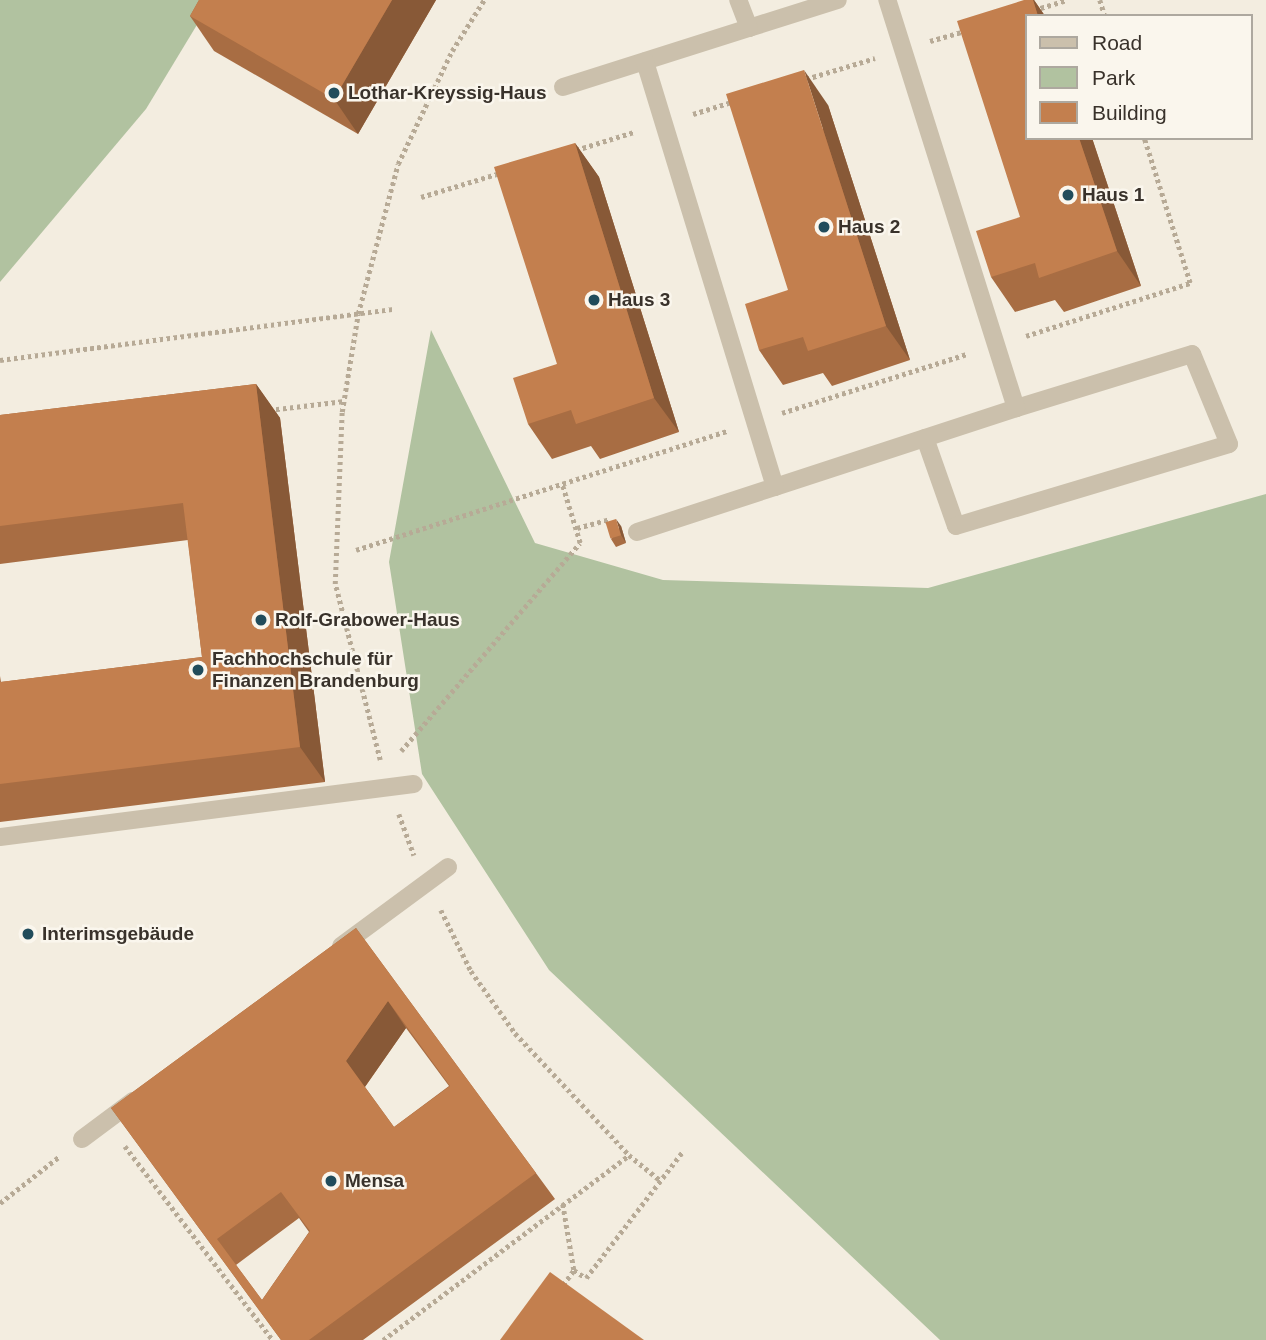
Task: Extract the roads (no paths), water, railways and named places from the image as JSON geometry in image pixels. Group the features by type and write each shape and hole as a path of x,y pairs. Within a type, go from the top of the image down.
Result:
{"lane":[{"path":"738,0 749,28"},
{"path":"563,87 838,0"},
{"path":"887,0 1016,408"},
{"path":"645,61 775,487"},
{"path":"637,532 1016,408 1192,354 1229,444 956,526 925,438"},
{"path":"0,837 414,784"},
{"path":"327,957 448,867"},
{"path":"82,1139 150,1088"}],"place":[{"name":"Lothar-Kreyssig-Haus","path":"334,93"},
{"name":"Haus 1","path":"1068,195"},
{"name":"Haus 2","path":"824,227"},
{"name":"Haus 3","path":"594,300"},
{"name":"Rolf-Grabower-Haus","path":"261,620"},
{"name":"Fachhochschule für Finanzen Brandenburg","path":"198,670"},
{"name":"Interimsgebäude","path":"28,934"},
{"name":"Mensa","path":"331,1181"}]}
